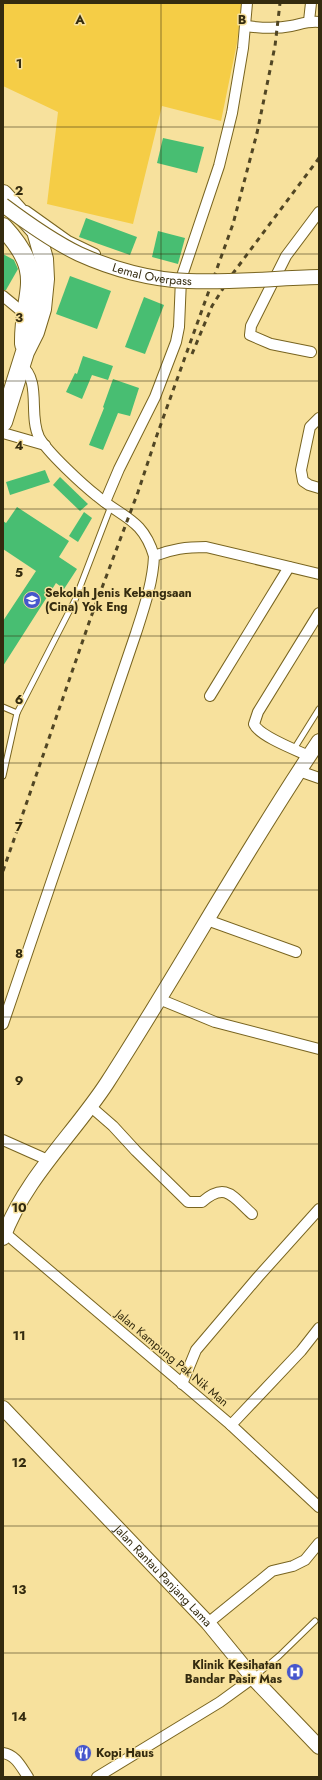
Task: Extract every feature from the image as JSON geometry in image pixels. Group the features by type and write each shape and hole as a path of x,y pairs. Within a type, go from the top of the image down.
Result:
{"highway":[{"path":"3,422 23,359 35,332 42,309 45,279 44,259 36,231 4,198"},
{"path":"3,227 20,248 30,270 31,289 24,331 23,359"}],"street":[{"path":"108,504 119,469 155,397 170,359 179,327 181,278 225,143 232,113 246,26 248,3"},
{"path":"246,26 262,29 314,22 311,3"},
{"path":"4,198 68,241 110,261 137,270 181,278"},
{"name":"Lemal Overpass","path":"4,198 39,231 80,254 111,266 158,278 215,282 319,277"},
{"path":"311,352 271,344 250,335 251,326 286,256 319,212"},
{"path":"44,259 52,244 68,241"},
{"path":"3,296 26,315"},
{"path":"3,1024 136,634 154,568 154,556 150,541 139,527 108,504 45,446 36,429 33,419 34,394 30,377 23,359"},
{"path":"319,418 310,427 301,470 303,481 309,485 319,488"},
{"path":"3,433 45,446"},
{"path":"154,556 173,549 206,547 319,574"},
{"path":"210,696 288,567"},
{"path":"309,756 256,728 254,720 319,613"},
{"path":"4,1235 20,1201 48,1160 106,1085 299,771 319,741"},
{"path":"299,771 319,778"},
{"path":"207,920 296,952"},
{"path":"159,999 215,1022 319,1049"},
{"path":"90,1106 113,1126 136,1152 188,1202 202,1202 212,1194 222,1191 233,1196 252,1214"},
{"path":"3,1140 48,1160"},
{"path":"182,1384 196,1350 258,1277 319,1209"},
{"name":"Jalan Kampung Pak Nik Man","path":"4,1235 231,1425 319,1507"},
{"path":"231,1425 301,1351 319,1328"},
{"name":"Jalan Rantau Panjang Lama","path":"3,1408 208,1623 253,1678 319,1747"},
{"path":"208,1623 272,1571 293,1566 305,1560 319,1543"},
{"path":"97,1777 220,1702 253,1678"},
{"path":"3,1753 13,1756 28,1777"}],"lane":[{"path":"3,776 17,713 75,600 108,504"},
{"path":"3,707 17,713"},
{"path":"294,749 319,708"},
{"path":"253,1678 279,1656 315,1621"}],"shaded area":[{"path":"3,3 242,3 237,43 221,121 162,106 133,224 47,204 58,112 3,86"}],"building":[{"path":"163,138 204,147 197,173 157,163"},
{"path":"86,218 137,237 130,255 79,237"},
{"path":"158,231 185,238 178,264 152,257"},
{"path":"3,254 14,260 18,269 6,290 3,290"},
{"path":"70,276 111,291 97,329 56,314"},
{"path":"144,297 164,305 145,354 125,347"},
{"path":"83,356 113,366 108,380 92,375 82,399 66,392 75,373 77,374"},
{"path":"113,379 139,388 130,416 118,413 103,450 89,445 104,408 103,407"},
{"path":"45,470 50,482 10,495 6,482"},
{"path":"60,477 88,504 80,511 53,485"},
{"path":"17,507 69,541 59,557 77,569 64,589 56,583 3,666 3,621 36,571 3,549 3,521 6,523"},
{"path":"84,512 92,518 78,542 69,536"}],"railway":[{"path":"3,871 91,617 138,492 233,224 257,133 275,46 280,3"},
{"path":"192,354 212,306 231,276 319,158"}],"place":[{"name":"Sekolah Jenis Kebangsaan (Cina) Yok Eng","path":"32,600"},
{"name":"Klinik Kesihatan Bandar Pasir Mas","path":"295,1672"},
{"name":"Kopi Haus","path":"83,1753"}]}
